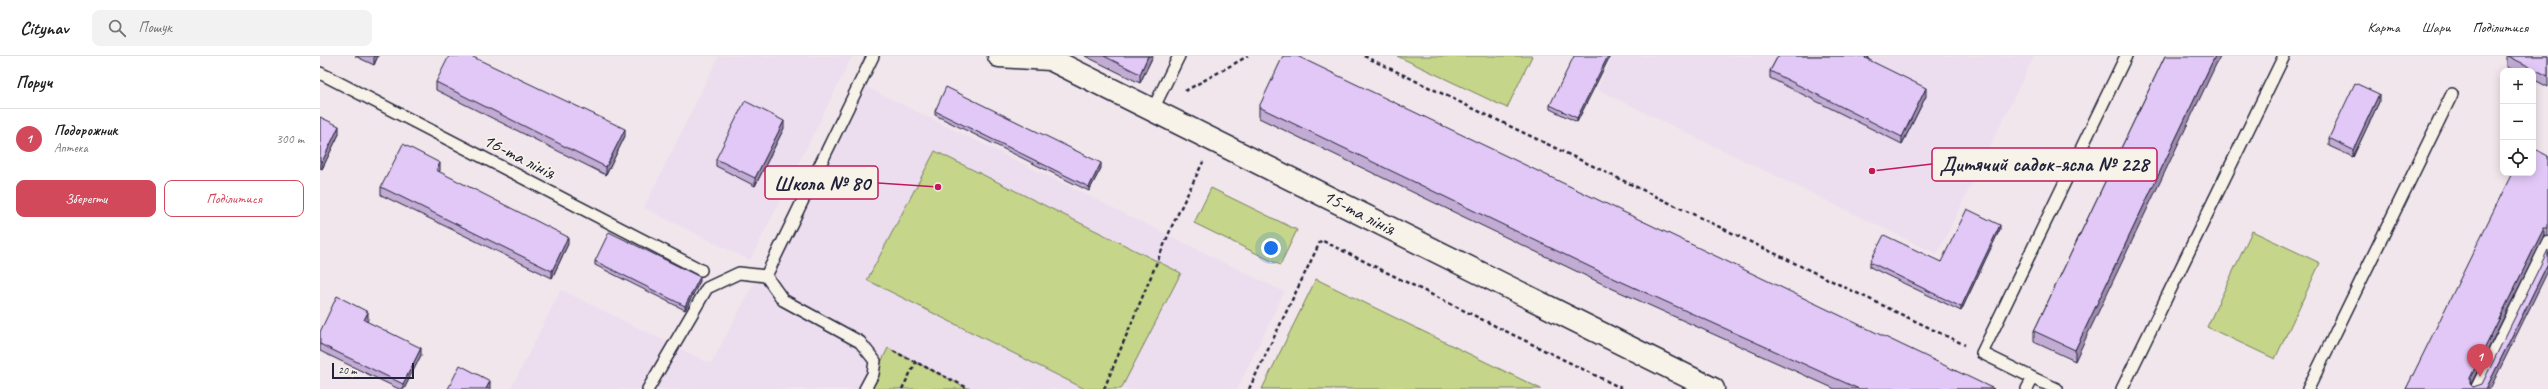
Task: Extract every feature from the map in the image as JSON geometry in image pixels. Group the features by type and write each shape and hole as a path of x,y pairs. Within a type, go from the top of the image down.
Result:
{"street":[{"name":"15-та лінія","path":"999,56 1050,59 1713,389"}],"lane":[{"path":"766,276 873,56"},
{"path":"1153,109 1179,56"},
{"path":"2057,389 1982,353 2126,56"},
{"path":"2122,389 2284,56"},
{"name":"16-та лінія","path":"320,73 701,270"},
{"path":"2308,389 2452,94"},
{"path":"2476,389 2548,242"},
{"path":"648,389 707,288 739,273 766,276 783,300 846,333 860,342 871,352 875,361 873,374 866,389"},
{"path":"2027,389 2033,378"}],"path":[{"path":"1153,109 1248,56"},
{"path":"1364,56 1982,353"},
{"path":"1104,389 1172,226 1215,140"},
{"path":"1248,389 1321,240 1623,389"},
{"path":"888,348 970,389"},
{"path":"902,389 916,362"}],"shaded area":[{"path":"719,56 852,56 750,260 644,208"},
{"path":"1613,56 2034,56 1937,254 1597,89"},
{"path":"860,84 1284,292 1237,389 511,389 561,290 711,364"}],"green space":[{"path":"1397,56 1532,56 1507,108"},
{"path":"935,151 1181,273 1121,389 1085,389 867,280"},
{"path":"1211,188 1297,230 1280,265 1194,223"},
{"path":"2252,231 2320,263 2275,359 2207,327"},
{"path":"1316,279 1541,389 1262,389"},
{"path":"888,348 969,389 868,389"}],"building":[{"path":"449,56 471,56 625,129 606,167 436,82"},
{"path":"1104,56 1148,56 1140,74"},
{"path":"1283,56 1297,56 1994,389 1859,389 1611,277 1259,107"},
{"path":"1574,56 1608,56 1577,118 1550,105"},
{"path":"1778,56 1866,56 1865,58 1926,88 1902,137 1770,71"},
{"path":"2165,56 2215,56 2075,350 2034,331"},
{"path":"2508,56 2548,56 2548,76 2536,70 2536,68 2532,68"},
{"path":"2355,83 2379,94 2353,150 2329,138"},
{"path":"946,87 1101,163 1089,187 935,111"},
{"path":"745,101 784,121 755,178 716,159"},
{"path":"320,117 339,126 322,162 320,161"},
{"path":"403,144 440,163 436,170 568,237 552,271 381,187"},
{"path":"2536,150 2548,156 2548,228 2544,228 2470,378 2470,384 2473,387 2482,384 2548,250 2548,263 2486,389 2406,389 2511,176 2536,176"},
{"path":"1967,209 2000,225 1961,307 1870,262 1884,235 1941,262"},
{"path":"609,232 700,277 685,306 595,261"},
{"path":"337,296 368,312 364,320 421,348 403,384 320,344 320,332"},
{"path":"460,365 490,381 486,389 448,389"}],"place":[{"name":"Дитячий садок-ясла № 228","path":"1872,171"},
{"name":"Школа № 80","path":"938,187"},
{"name":"Подорожник","path":"2480,377"}]}
